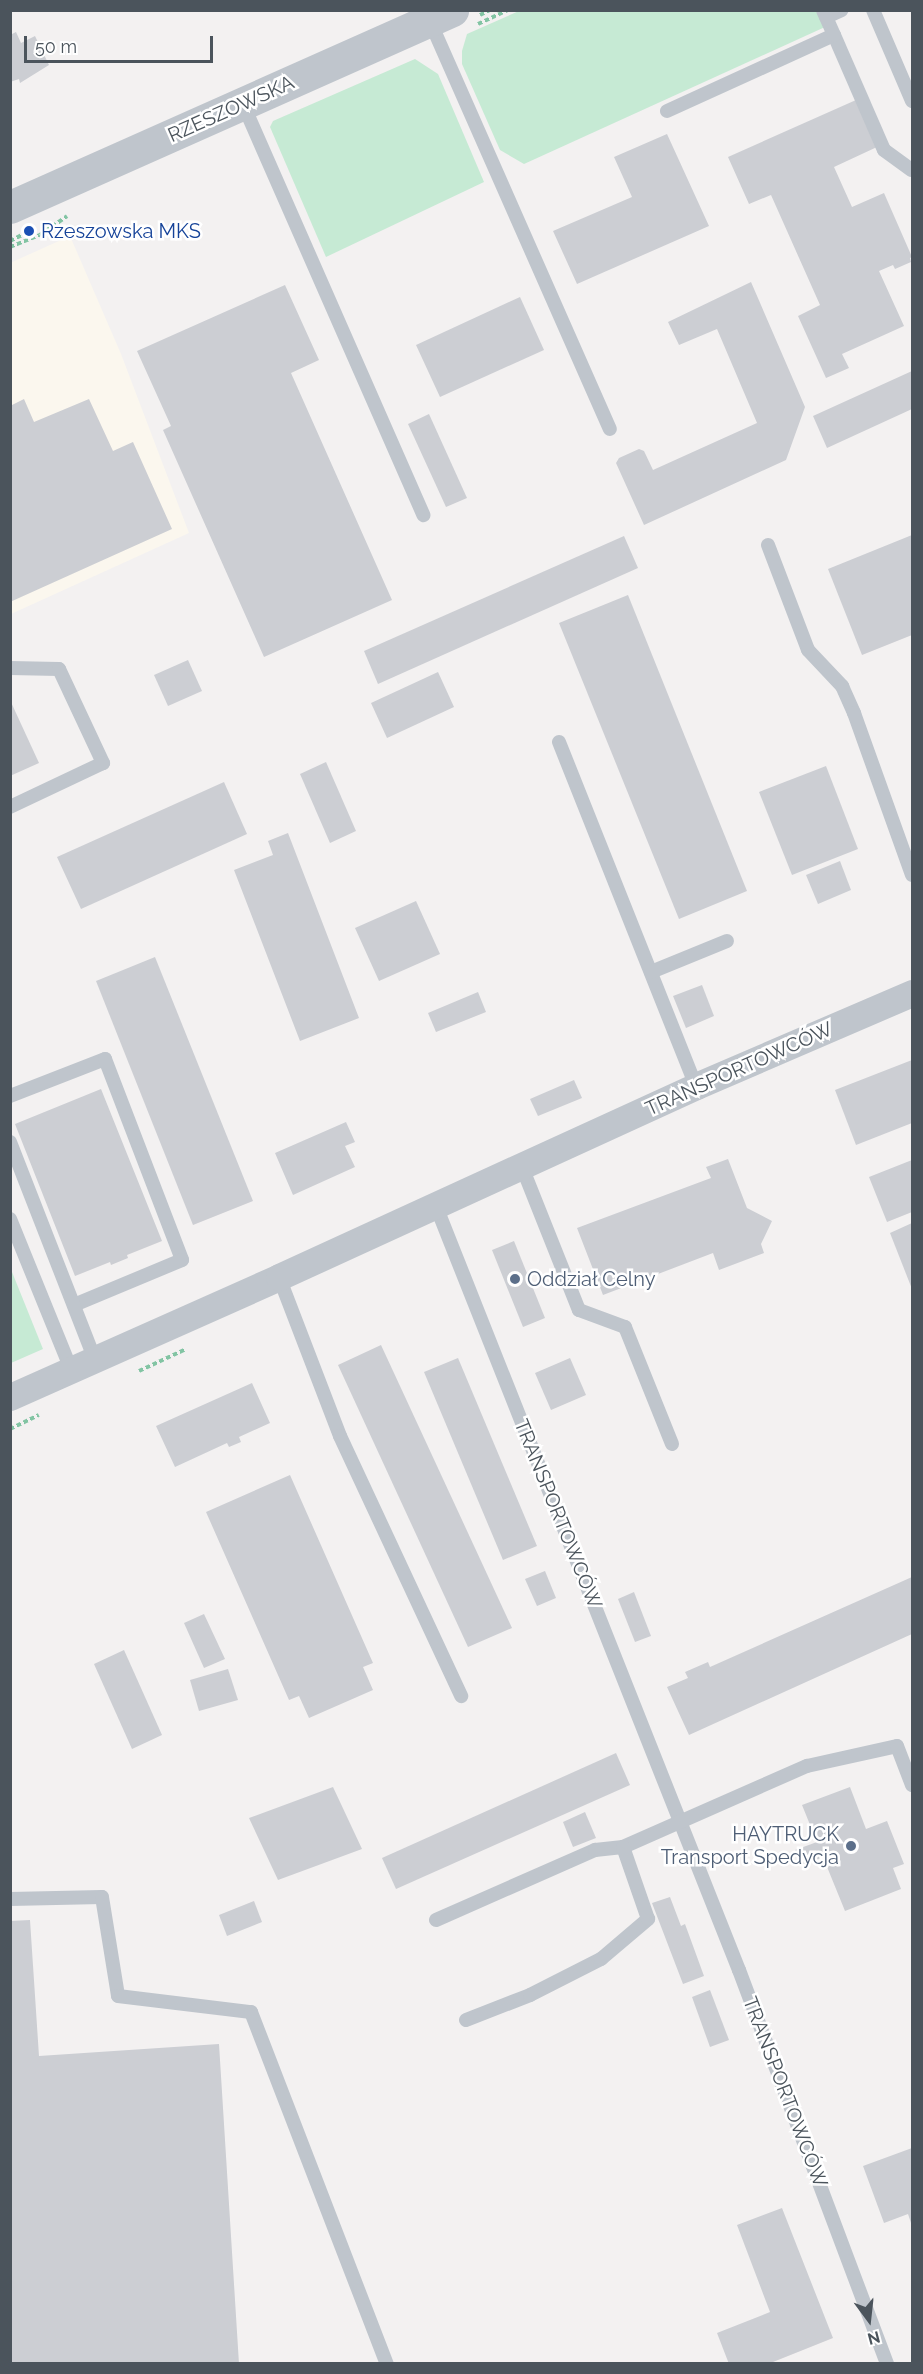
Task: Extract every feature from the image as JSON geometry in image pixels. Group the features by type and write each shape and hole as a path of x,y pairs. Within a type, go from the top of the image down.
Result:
{"street":[{"name":"RZESZOWSKA","path":"10,207 243,104 436,14"},
{"name":"TRANSPORTOWCÓW","path":"10,1396 279,1277 696,1086 912,993"}],"lane":[{"path":"842,10 825,14 884,150 912,170"},
{"path":"873,10 912,101"},
{"path":"436,14 610,429"},
{"path":"667,111 834,35"},
{"path":"243,104 423,515"},
{"path":"768,545 808,650 842,686 854,713 912,875"},
{"path":"10,668 59,669 103,763 10,807"},
{"path":"559,742 696,1086"},
{"path":"651,972 727,940"},
{"path":"10,1096 105,1059 182,1260 74,1305"},
{"path":"10,1142 74,1305 82,1364"},
{"path":"522,1167 579,1310 625,1327 672,1444"},
{"name":"TRANSPORTOWCÓW","path":"436,1206 739,1970 887,2364"},
{"path":"10,1219 82,1364"},
{"path":"279,1277 340,1436 461,1696"},
{"path":"436,1920 595,1850 623,1847 807,1766 897,1746 912,1785"},
{"path":"466,2020 530,1995 601,1959 648,1919 623,1847"},
{"path":"10,1899 102,1897 118,1996 251,2012 387,2364"}],"path":[{"path":"10,247 40,235 74,210"}],"shaded area":[{"path":"70,236 121,354 189,533 11,614 10,263"}],"green space":[{"path":"519,11 817,11 825,27 524,164 500,150 462,64 462,51 467,34"},
{"path":"415,59 438,74 484,182 326,257 270,127 273,121"},
{"path":"10,1267 43,1349 11,1363 10,1363"}],"building":[{"path":"16,32 21,43 35,36 49,65 20,83 19,79 10,82 10,35"},
{"path":"856,100 877,147 834,167 852,207 884,193 912,257 911,262 895,269 893,265 879,271 904,326 842,354 849,368 826,378 798,316 820,305 771,195 749,204 728,157"},
{"path":"667,134 709,226 577,284 553,231 632,197 614,157"},
{"path":"751,282 805,407 786,460 644,525 616,463 619,458 639,449 644,451 653,470 757,423 717,329 679,345 668,322"},
{"path":"285,285 319,360 291,373 392,600 264,657 163,430 171,426 137,351"},
{"path":"520,297 544,350 440,397 416,345"},
{"path":"912,371 912,409 827,448 813,416"},
{"path":"24,399 34,422 89,399 113,451 133,442 172,529 10,602 10,406"},
{"path":"429,414 467,498 446,507 408,424"},
{"path":"912,535 912,635 862,655 828,569"},
{"path":"624,536 638,568 378,684 364,651"},
{"path":"628,595 747,891 679,919 559,623"},
{"path":"188,660 202,691 168,706 154,675"},
{"path":"438,672 454,707 387,738 371,703"},
{"path":"10,700 39,763 10,776"},
{"path":"326,762 356,831 330,843 300,774"},
{"path":"826,766 858,849 792,875 759,792"},
{"path":"224,782 247,834 81,909 57,857"},
{"path":"288,833 359,1018 300,1041 234,870 273,855 268,841"},
{"path":"840,861 851,890 818,904 806,875"},
{"path":"416,901 440,954 379,981 355,928"},
{"path":"155,957 253,1201 193,1225 96,981"},
{"path":"702,985 714,1016 686,1028 673,996"},
{"path":"478,992 486,1012 436,1032 428,1013"},
{"path":"912,1060 912,1123 856,1145 835,1090"},
{"path":"574,1080 582,1098 538,1116 530,1099"},
{"path":"101,1089 162,1241 127,1255 128,1258 111,1265 110,1262 75,1276 15,1124"},
{"path":"346,1122 355,1142 345,1146 355,1167 293,1195 275,1153"},
{"path":"728,1159 747,1208 772,1221 761,1244 764,1253 719,1270 713,1253 603,1295 577,1228 711,1178 706,1167"},
{"path":"912,1160 912,1212 887,1222 869,1177"},
{"path":"912,1223 912,1289 890,1233"},
{"path":"514,1241 545,1318 523,1327 492,1250"},
{"path":"381,1345 512,1628 468,1647 338,1365"},
{"path":"458,1358 537,1546 503,1560 424,1372"},
{"path":"570,1358 586,1395 551,1410 535,1373"},
{"path":"252,1383 270,1423 239,1437 241,1442 229,1447 227,1443 175,1467 156,1426"},
{"path":"290,1475 373,1663 363,1667 373,1690 309,1718 299,1696 289,1700 206,1512"},
{"path":"545,1571 556,1598 537,1606 525,1579"},
{"path":"912,1577 912,1634 689,1735 667,1687 688,1678 685,1672 708,1662 710,1667"},
{"path":"634,1592 651,1636 635,1642 618,1599"},
{"path":"204,1614 225,1659 204,1668 184,1623"},
{"path":"124,1650 162,1735 132,1749 94,1664"},
{"path":"228,1669 238,1700 199,1711 190,1680"},
{"path":"616,1753 630,1785 396,1889 382,1858"},
{"path":"333,1787 362,1849 278,1880 249,1818"},
{"name":"HAYTRUCK Transport Spedycja","path":"850,1787 866,1829 887,1821 904,1864 893,1868 901,1889 845,1911 823,1857 802,1866 795,1850 817,1842 802,1805"},
{"path":"585,1812 596,1838 573,1847 563,1822"},
{"path":"670,1897 681,1926 685,1924 704,1976 683,1984 652,1903"},
{"path":"254,1901 262,1922 227,1936 219,1915"},
{"path":"30,1920 39,2056 219,2044 239,2364 10,2364 10,1921"},
{"path":"710,1990 729,2040 710,2047 692,1997"},
{"path":"912,2148 912,2226 908,2214 884,2223 863,2166"},
{"path":"782,2208 833,2338 768,2364 729,2364 717,2333 770,2312 737,2225"}],"place":[{"name":"Rzeszowska MKS","path":"29,231"},
{"name":"Oddział Celny","path":"515,1279"},
{"name":"HAYTRUCK Transport Spedycja","path":"851,1846"}]}
